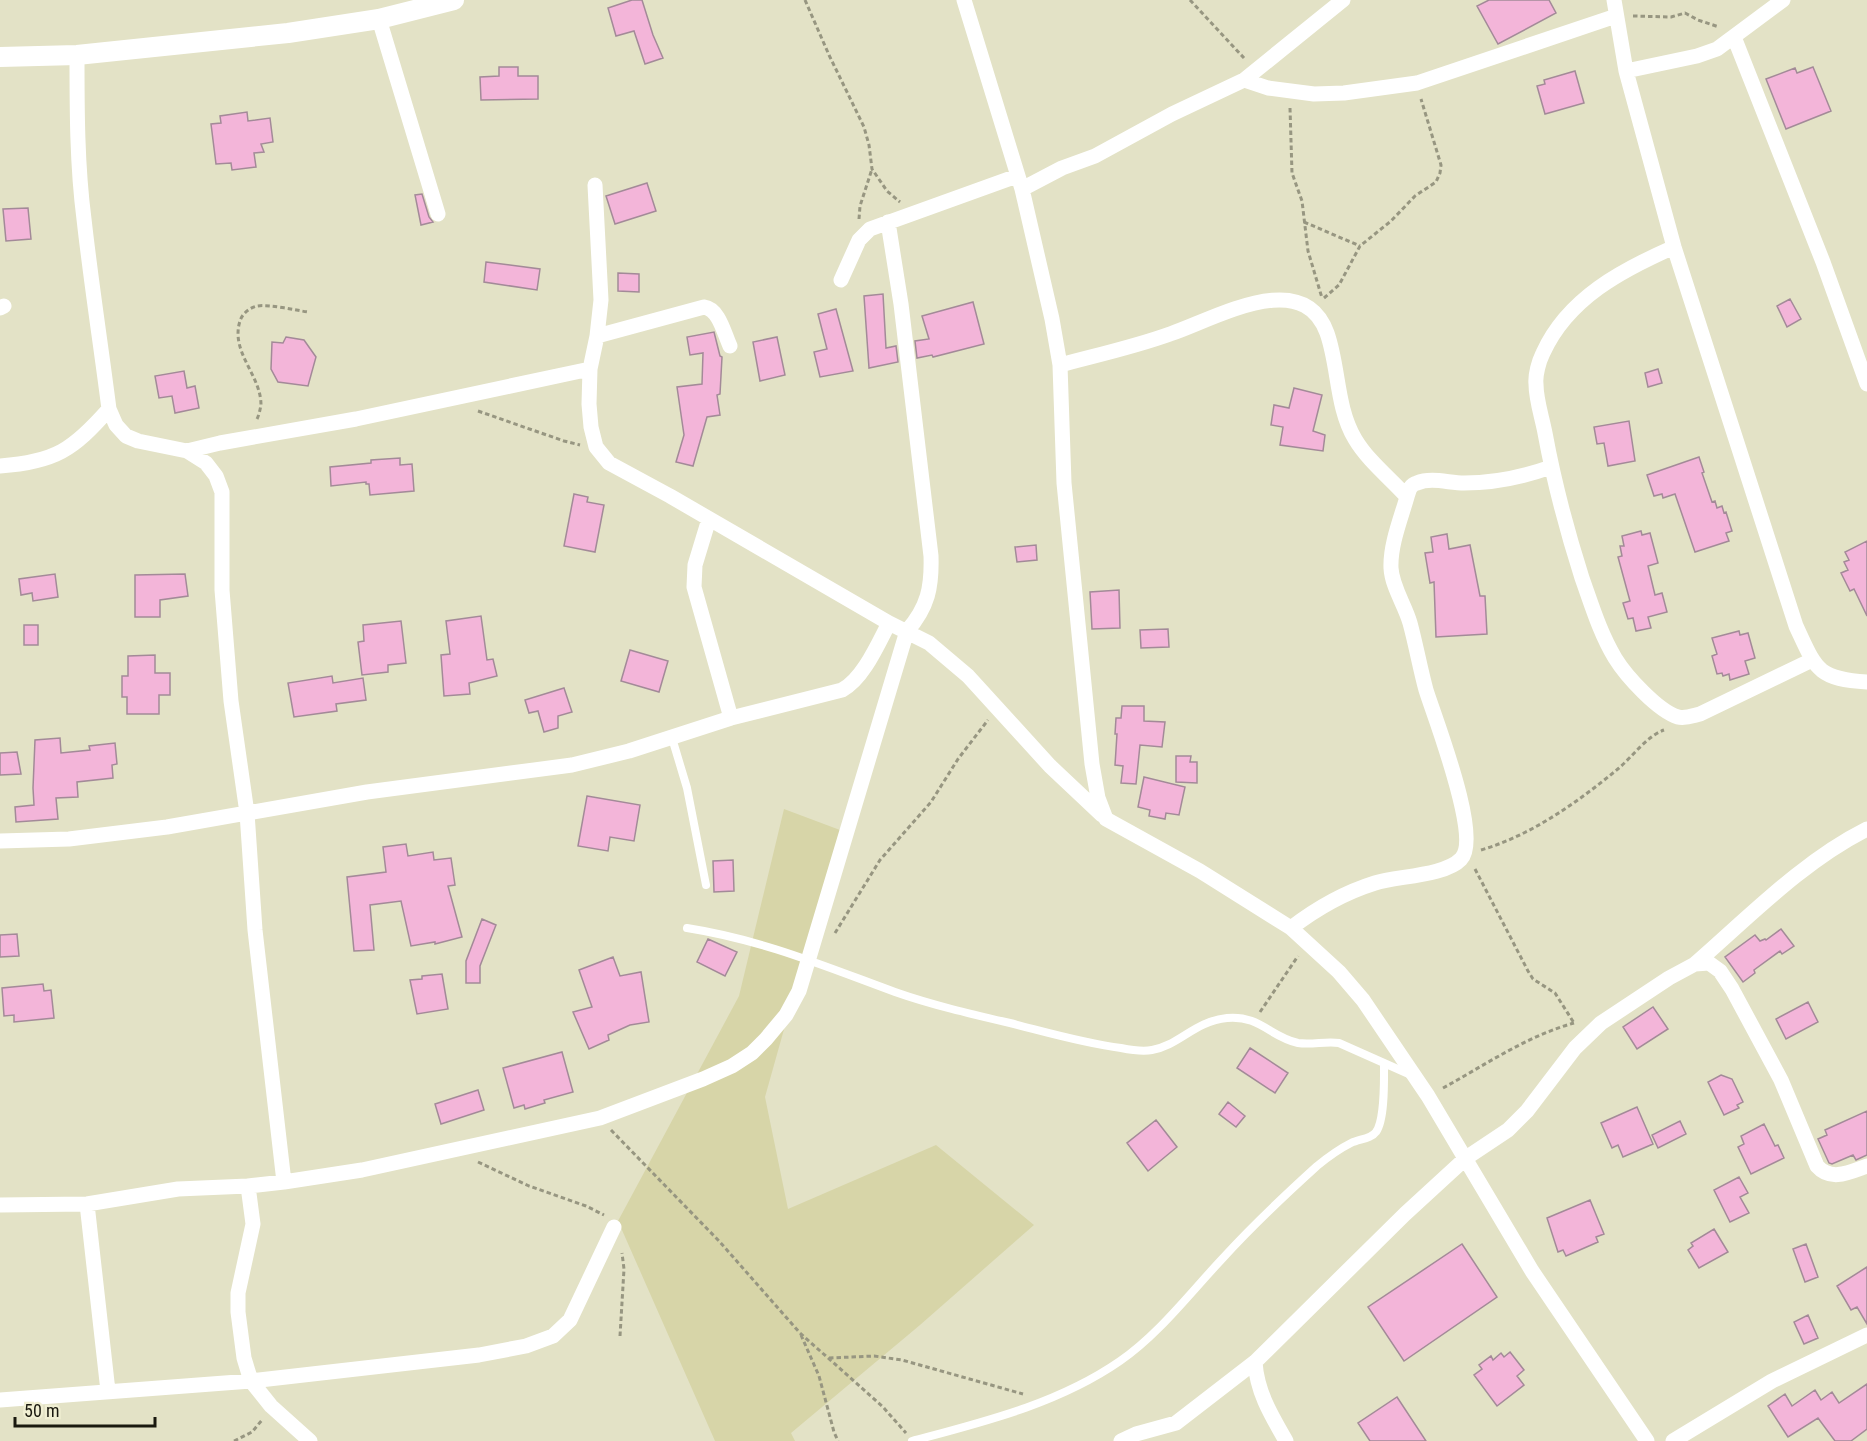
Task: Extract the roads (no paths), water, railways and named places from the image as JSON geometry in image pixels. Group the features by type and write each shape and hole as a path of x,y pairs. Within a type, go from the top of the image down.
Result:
{"street":[{"path":"0,57 77,55 288,33 379,19 454,0"},
{"path":"964,0 1020,183 1052,320 1060,365 1064,483 1090,741 1098,798 1106,819"},
{"path":"841,280 864,234 888,222 976,193 1020,183 1095,156 1250,75 1343,0"},
{"path":"1614,0 1626,70 1674,247 1796,626 1812,660 1827,676 1839,680 1867,682"},
{"path":"1626,70 1697,56 1717,49 1783,0"},
{"path":"1250,75 1268,88 1289,92 1344,93 1417,83 1616,16"},
{"path":"379,19 438,214"},
{"path":"1737,35 1867,384"},
{"path":"77,55 77,125 83,218 109,409 116,425 126,436 138,441 187,451 206,463 216,476 222,492 222,590 231,701 247,813 255,930 284,1182"},
{"path":"595,185 601,300 590,369 589,404 596,447 609,463 670,495 929,644 968,675 1050,766 1106,819 1210,877 1291,928 1340,972 1363,1000 1416,1077 1532,1271 1647,1441"},
{"path":"0,1205 87,1204 178,1189 248,1186 362,1170 600,1118 732,1066 752,1053 766,1039 786,1014 799,991 907,631 919,617 927,599 931,579 931,555 901,304 888,222"},
{"path":"1674,247 1616,274 1590,293 1560,324 1542,354 1535,382 1551,467 1596,619 1616,658 1630,678 1670,713 1685,718 1724,703 1812,660"},
{"path":"1060,365 1169,335 1262,300 1315,303 1315,311 1327,332 1339,391 1354,438 1407,497"},
{"path":"597,336 704,307 716,313 730,346"},
{"path":"187,451 356,419 590,369"},
{"path":"0,466 41,461 65,451 86,434 109,409"},
{"path":"1291,928 1337,897 1377,883 1435,872 1464,856 1468,844 1466,823 1426,689 1410,622 1391,568 1398,531 1410,488 1415,483 1424,481 1491,482 1525,476 1551,467"},
{"path":"709,519 695,565 694,587 731,718"},
{"path":"0,841 80,838 167,827 367,792 572,765 672,738 731,718 820,697 851,685 889,623"},
{"path":"1121,1441 1136,1434 1176,1423 1255,1362 1405,1214 1466,1158 1508,1130 1527,1111 1575,1048 1601,1023 1668,978 1695,964 1785,884 1822,857 1867,829"},
{"path":"1695,964 1709,963 1720,971 1732,989 1781,1080 1810,1151 1822,1172 1838,1175 1867,1166"},
{"path":"248,1186 253,1224 238,1293 243,1350 251,1381 271,1406 310,1441"},
{"path":"87,1204 108,1391"},
{"path":"0,1400 251,1381 479,1356 526,1346 553,1336 570,1320 614,1227"},
{"path":"1673,1441 1772,1381 1867,1335"},
{"path":"1255,1362 1256,1380 1260,1392 1286,1441"}],"lane":[{"path":"672,738 687,788 706,885"},
{"path":"687,928 722,933 810,959 931,1003 1055,1035 1120,1048 1152,1051 1202,1024 1217,1019 1242,1018 1254,1021 1288,1040 1300,1043 1339,1043 1384,1065 1416,1077"},
{"path":"912,1441 981,1423 1044,1400 1084,1382 1121,1361 1154,1332 1252,1228 1316,1167 1334,1153 1351,1143 1372,1136 1377,1131 1384,1086 1384,1065"}]}
